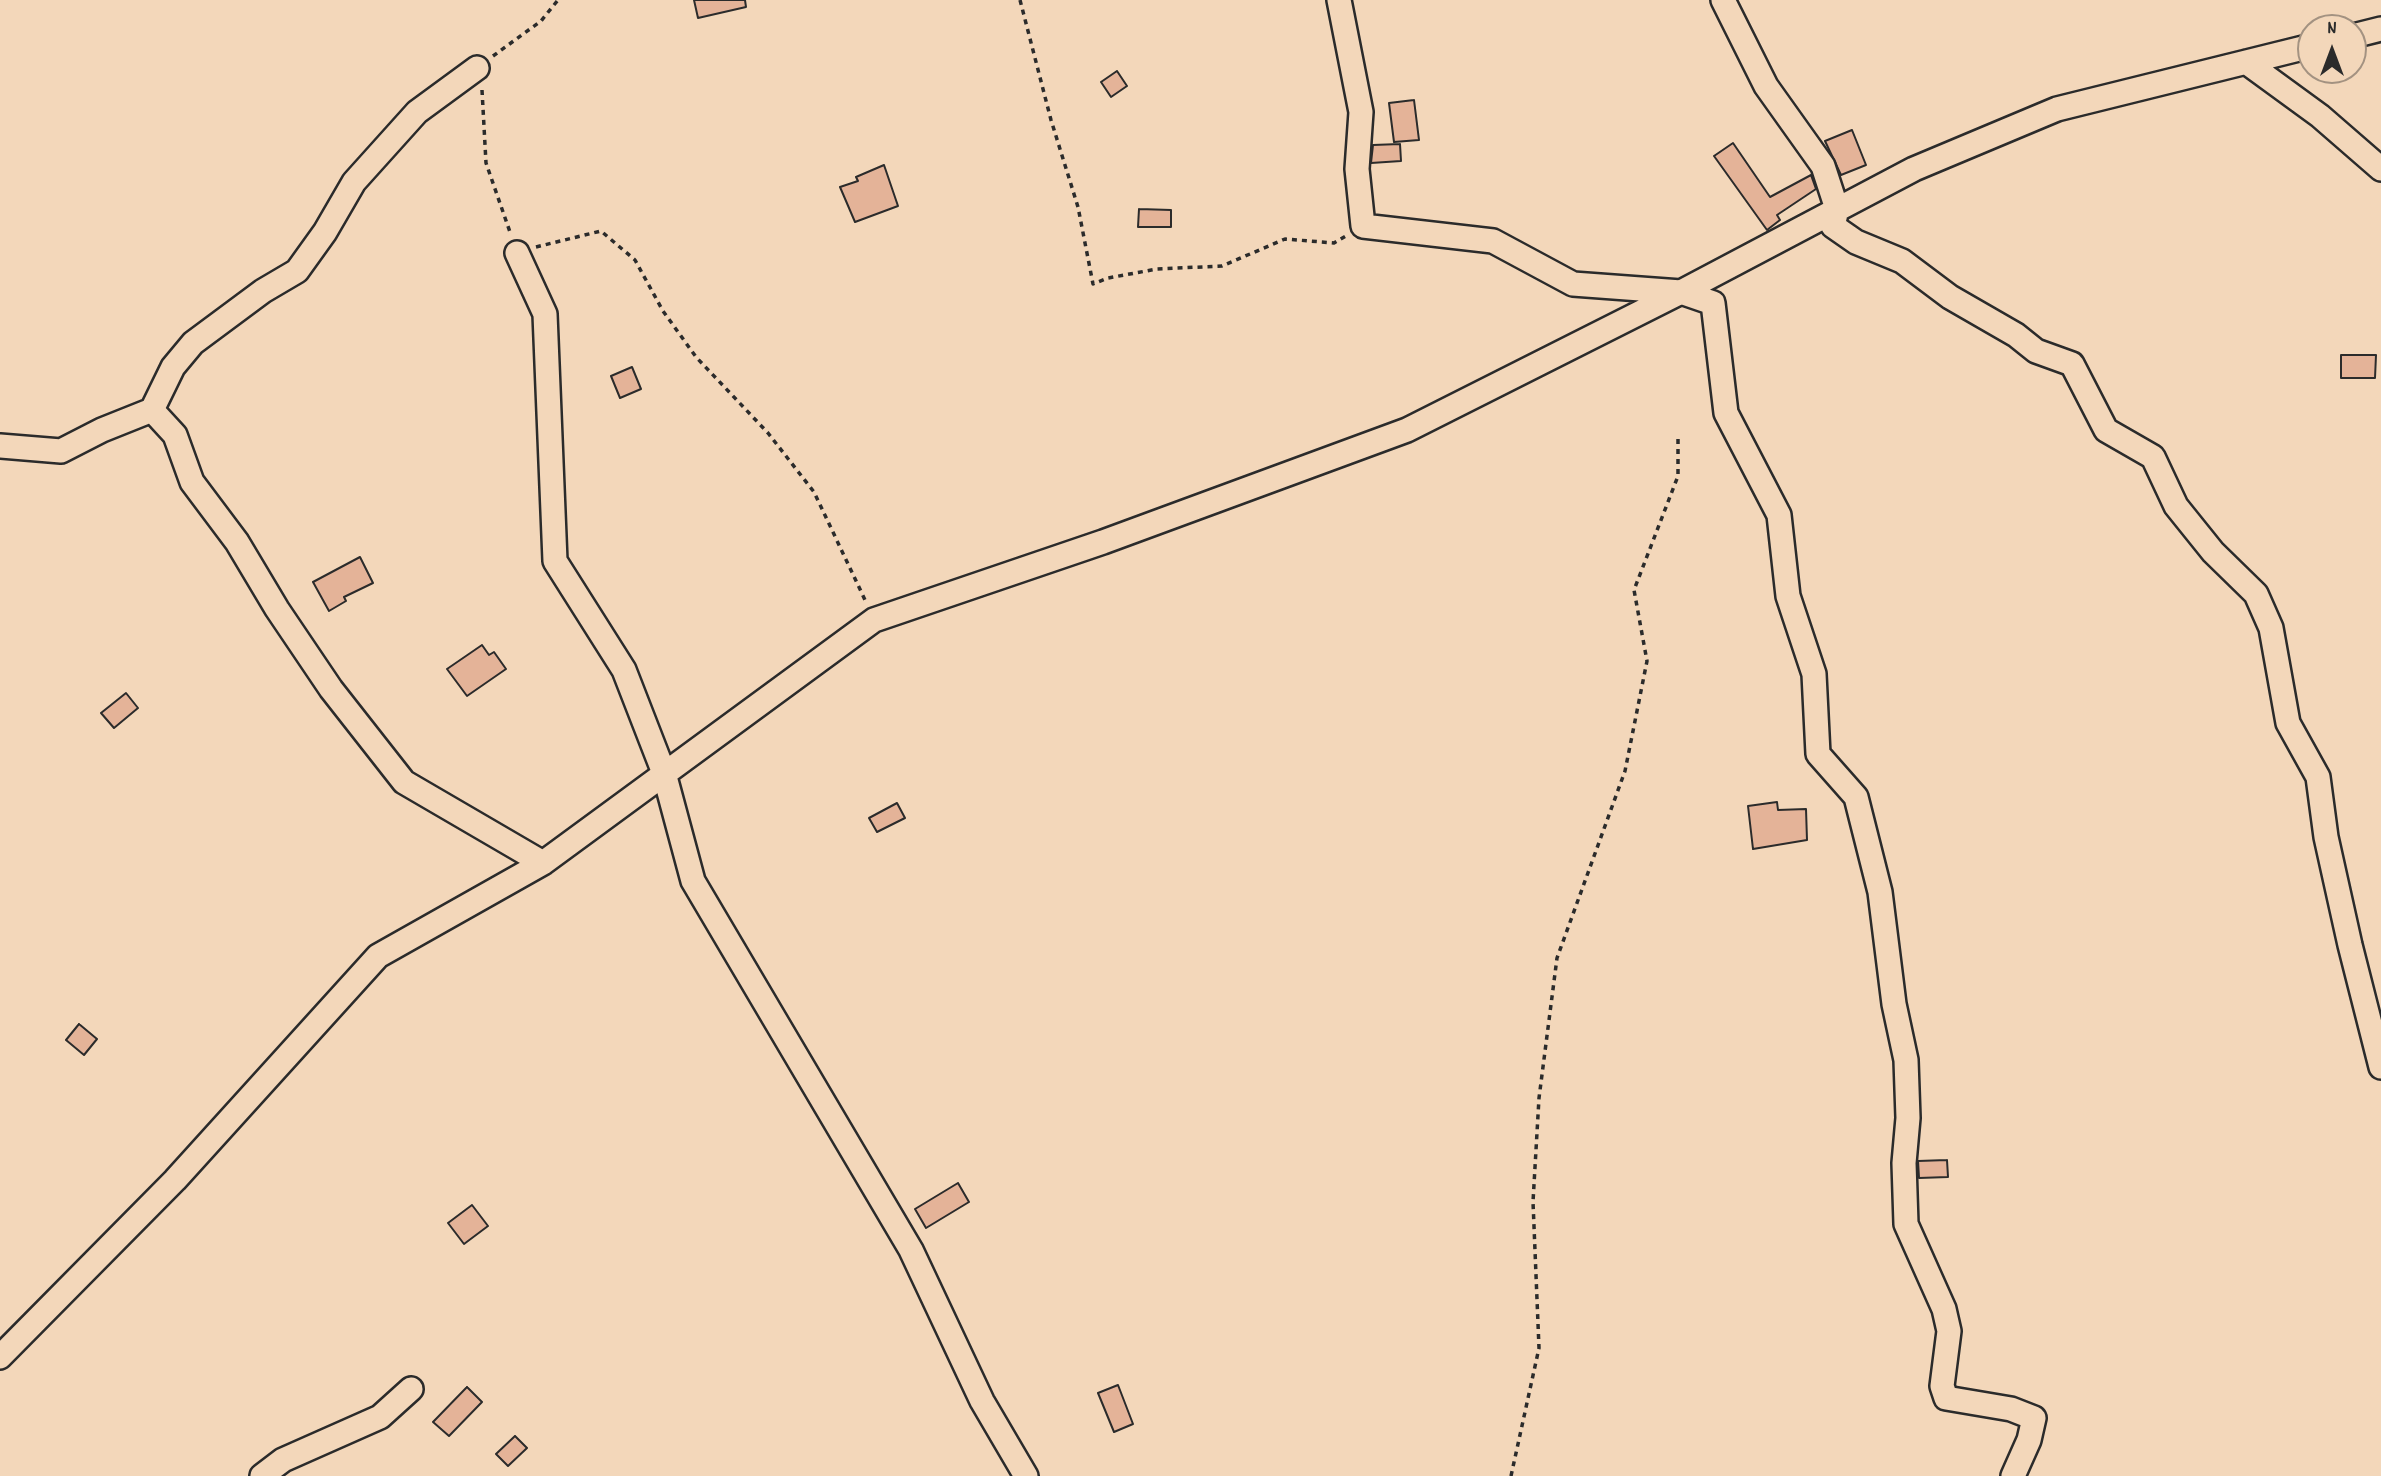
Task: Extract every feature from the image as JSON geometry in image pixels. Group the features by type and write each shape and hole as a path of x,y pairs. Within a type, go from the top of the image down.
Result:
{"street":[{"path":"1339,0 1361,112 1357,169 1363,226 1493,242 1573,284 1681,292 1713,303 1726,413 1779,515 1788,596 1814,674 1818,754 1856,797 1880,892 1894,1004 1906,1060 1906,1224 1944,1309 1949,1331 1942,1386 1946,1398 2011,1409 2034,1418 2029,1440 2012,1476"},
{"path":"1723,0 1766,86 1823,166 1837,209 1833,226 1856,242 1902,261 1950,298 2016,335 2036,351 2072,364 2106,430 2153,457 2176,506 2213,552 2256,594 2271,628 2288,723 2318,777 2326,837 2381,1067"},
{"path":"0,1357 175,1180 378,956 543,863 874,620 1115,537 1407,430 1681,292 1914,169 2057,109 2297,49"},
{"path":"2246,62 2319,116 2381,169"},
{"path":"0,446 61,451 102,430 152,410 173,367 193,343 263,291 297,271 325,232 354,181 417,112 477,68"},
{"path":"517,253 545,314 555,561 624,670 664,772 693,881 911,1250 982,1401 1026,1476"},
{"path":"152,410 175,435 192,482 237,542 315,666 404,782 543,863"},
{"path":"261,1476 283,1460 380,1417 411,1388"}],"path":[{"path":"558,0 541,21 477,68 483,94 486,163 517,253 549,242 601,231 635,260 663,311 696,357 768,433 814,492 874,620"},
{"path":"1020,0 1051,120 1078,207 1093,284 1108,278 1157,269 1222,266 1285,239 1334,243 1363,226"},
{"path":"1511,1476 1539,1348 1533,1202 1539,1098 1557,958 1625,771 1647,661 1634,590 1678,476 1678,439"}],"building":[{"path":"694,0 745,0 746,7 698,18"},
{"path":"1117,71 1127,86 1111,97 1101,82"},
{"path":"1414,100 1419,140 1394,142 1389,103"},
{"path":"1852,130 1866,165 1841,175 1825,141"},
{"path":"1733,143 1770,197 1811,175 1816,189 1777,215 1780,220 1767,230 1714,156"},
{"path":"1400,144 1401,161 1371,163 1373,145"},
{"path":"884,165 898,206 855,222 840,187 858,181 856,177"},
{"path":"1139,209 1171,210 1171,227 1138,227"},
{"path":"2341,355 2376,355 2375,378 2341,378"},
{"path":"632,367 641,389 620,398 611,376"},
{"path":"360,557 373,583 344,597 346,601 329,611 313,582"},
{"path":"482,645 489,655 494,652 506,669 467,696 447,669"},
{"path":"126,693 138,708 114,728 101,713"},
{"path":"1777,802 1778,810 1806,809 1807,840 1753,849 1748,806"},
{"path":"897,803 905,818 877,832 869,818"},
{"path":"79,1024 97,1039 84,1055 66,1040"},
{"path":"1947,1160 1948,1177 1919,1178 1918,1161"},
{"path":"958,1183 969,1202 926,1228 915,1209"},
{"path":"472,1205 488,1226 464,1244 448,1223"},
{"path":"1118,1385 1133,1424 1114,1432 1098,1393"},
{"path":"467,1387 482,1402 449,1436 433,1422"},
{"path":"515,1436 527,1448 508,1466 496,1454"}]}
